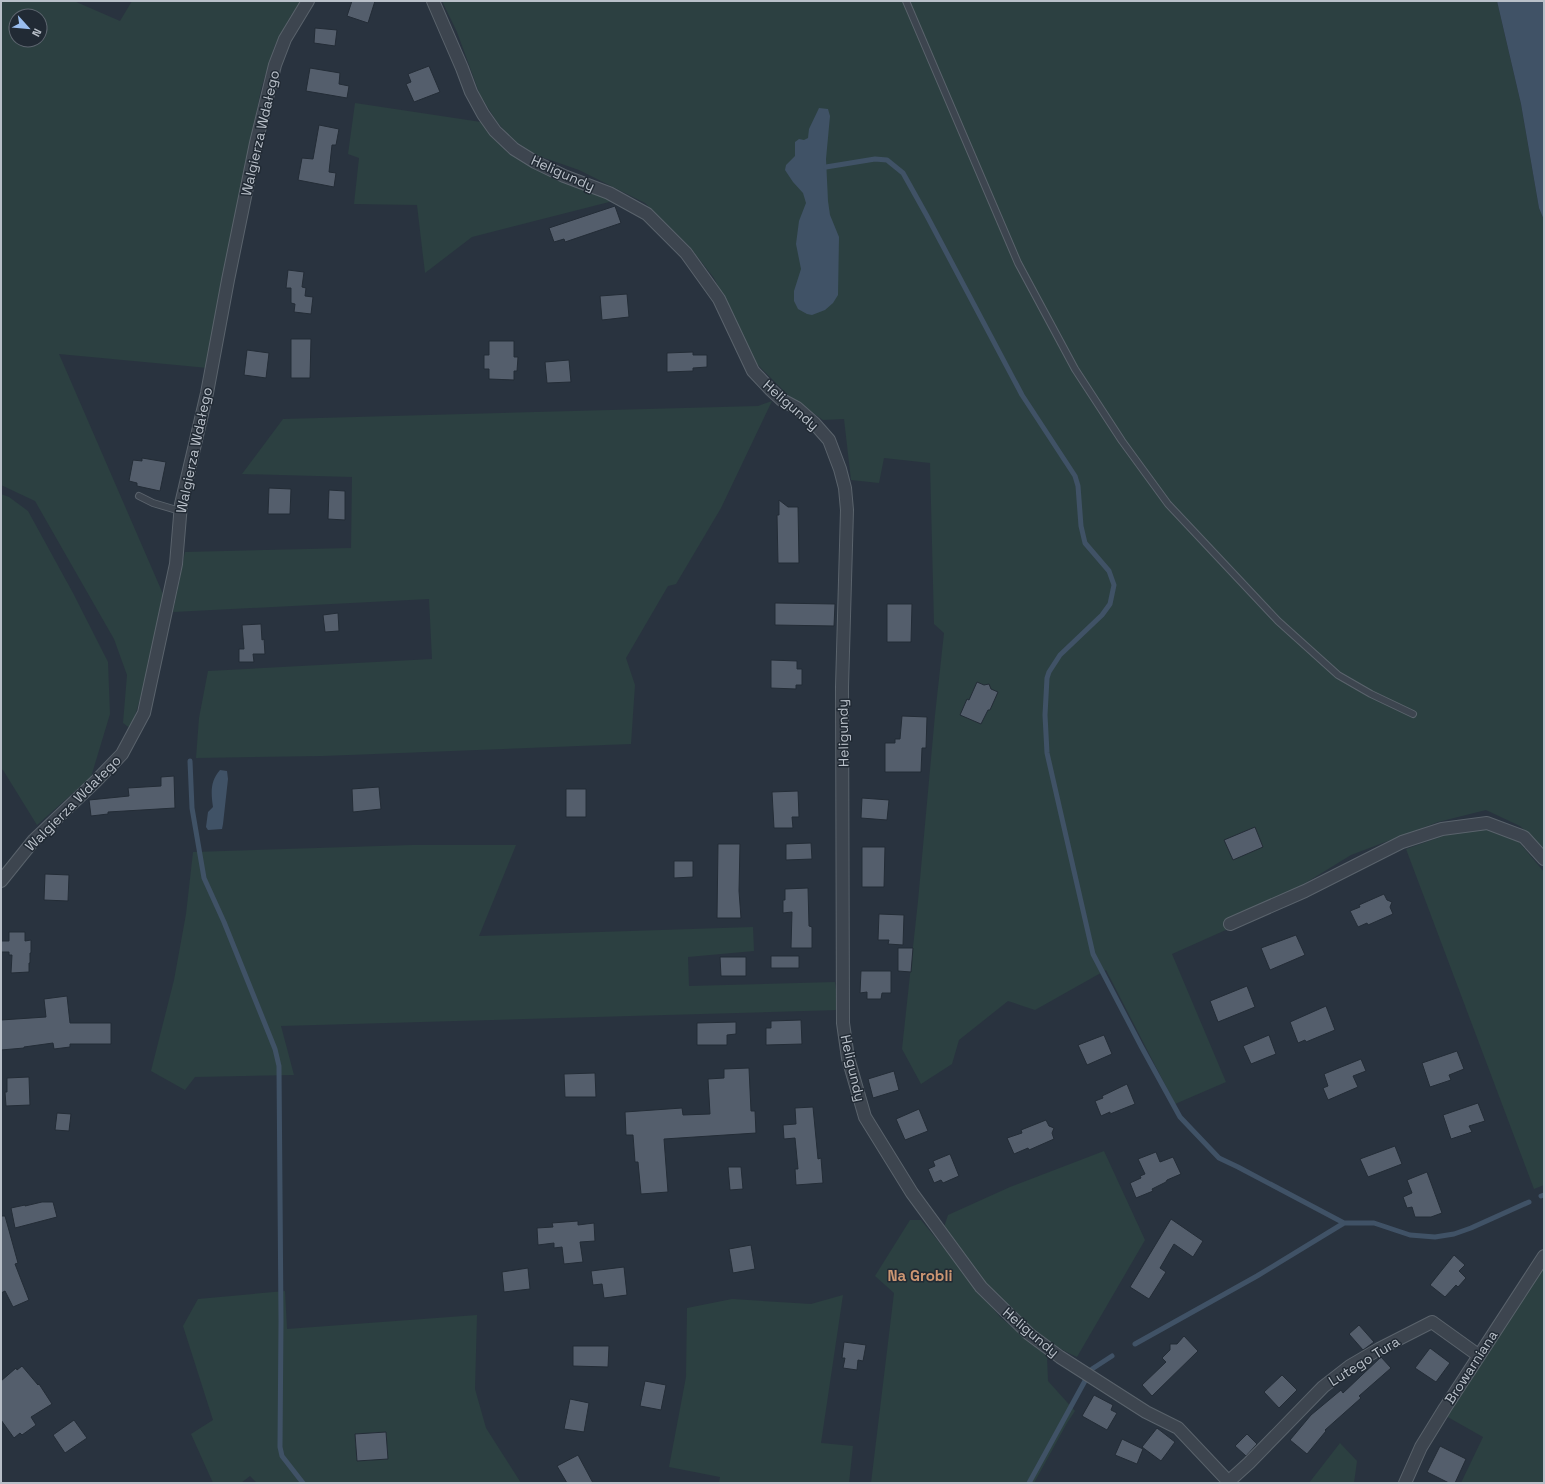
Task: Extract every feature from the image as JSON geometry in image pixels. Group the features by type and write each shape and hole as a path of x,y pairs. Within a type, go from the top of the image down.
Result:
{"street":[{"name":"Walgierza Wdałego","path":"1,881 34,840 122,754 144,713 176,564 180,511 207,393 256,143 275,65 285,39 308,1"},
{"name":"Heligundy","path":"433,1 471,92 482,114 495,131 514,149 535,162 564,176 609,194 647,214 686,253 719,299 753,371 782,400 797,408 814,423 829,440 834,451 845,488 847,510 842,687 843,1024 848,1058 865,1117 912,1193 981,1287 1002,1309 1029,1334 1060,1357 1146,1412 1178,1428 1228,1482"},
{"path":"1230,924 1306,892 1402,842 1442,830 1487,823 1524,837 1544,859"},
{"name":"Browarniana","path":"1405,1483 1421,1447 1478,1355 1544,1256"},
{"name":"Lutego Tura","path":"1228,1482 1249,1463 1323,1387 1350,1366 1392,1342 1432,1322 1478,1355"}],"lane":[{"path":"906,1 1018,263 1075,369 1122,441 1168,504 1278,621 1338,675 1371,694 1413,714"},
{"path":"139,496 153,503 180,511"}],"green space":[{"path":"1,1 74,1 120,21 132,1 301,1 290,17 275,45 261,89 208,368 59,354 163,594 165,595 149,657 143,689 131,729 123,723 127,675 114,639 35,501 1,485"},
{"path":"442,1 1497,1 1521,104 1539,208 1544,220 1544,849 1520,826 1486,810 1438,822 1351,855 1294,890 1225,922 1228,929 1172,954 1226,1082 1175,1104 1106,970 1035,1010 1008,1001 959,1040 952,1064 921,1084 902,1049 944,633 934,624 930,463 884,458 879,483 851,480 844,419 823,420 788,395 757,364 714,278 689,246 645,203 579,170 536,155 513,140 497,122 480,95 457,32"},
{"path":"355,103 481,122 507,152 537,170 617,200 472,237 425,273 417,205 354,204 359,158 348,154"},
{"path":"772,401 721,508 676,584 668,586 626,658 635,685 631,744 323,756 196,758 199,718 208,671 432,659 429,599 173,612 185,552 351,548 352,477 242,474 283,419 758,406"},
{"path":"1,494 9,497 28,511 73,593 108,662 110,714 91,777 37,825 1,769"},
{"path":"1484,829 1519,842 1544,872 1544,1185 1534,1189 1406,849 1446,835"},
{"path":"412,845 516,845 479,936 753,927 754,951 688,957 689,986 835,982 839,1010 281,1026 294,1075 195,1077 185,1090 151,1071 174,980 186,914 193,852"},
{"path":"1104,1151 1145,1240 1077,1357 1038,1335 1012,1315 981,1278 944,1227 948,1215 1010,1187"},
{"path":"910,1220 921,1220 1000,1317 1047,1356 1048,1381 1075,1411 1034,1483 871,1483 894,1293 875,1276"},
{"path":"1544,1264 1544,1483 1461,1483 1483,1437 1446,1416"},
{"path":"285,1291 287,1329 477,1315 475,1389 486,1428 521,1483 257,1483 250,1476 241,1483 213,1483 191,1434 213,1420 183,1326 198,1299"},
{"path":"843,1295 821,1443 853,1446 849,1483 719,1483 720,1477 669,1467 686,1377 687,1308 732,1299 811,1304"},
{"path":"1340,1443 1357,1461 1354,1483 1309,1483"}],"water":[{"path":"1497,1 1544,1 1544,220 1539,208 1521,104"},
{"path":"819,108 828,109 830,116 826,159 830,215 839,237 838,295 833,303 825,310 812,315 798,309 794,301 794,291 801,269 796,244 799,221 806,203 803,193 785,170 786,165 795,156 795,142 799,139 804,140 808,138 809,129"},
{"path":"220,770 227,771 228,779 222,829 208,830 206,827 208,812 213,807 212,792 214,778"}],"building":[{"path":"352,1 375,1 368,23 347,16"},
{"path":"315,28 337,30 335,46 314,43"},
{"path":"429,66 440,92 414,102 406,84 411,82 408,74"},
{"path":"310,68 340,73 339,84 349,86 347,98 306,91"},
{"path":"319,125 339,129 336,145 332,145 329,172 336,173 334,187 298,180 302,158 313,159"},
{"path":"615,206 621,223 565,242 564,239 554,242 549,228"},
{"path":"288,270 304,272 302,287 306,288 305,296 313,297 311,314 294,312 295,304 291,303 291,288 286,288"},
{"path":"627,294 629,317 602,320 600,296"},
{"path":"291,339 311,339 310,378 291,378"},
{"path":"489,341 514,341 514,357 518,357 517,371 514,371 514,380 489,379 489,369 484,369 484,355 489,355"},
{"path":"247,350 269,353 266,378 244,375"},
{"path":"693,352 693,355 707,355 707,367 693,368 693,371 667,372 667,353"},
{"path":"569,360 571,382 547,383 545,362"},
{"path":"142,458 166,462 160,491 137,486 137,483 129,481 133,460 142,461"},
{"path":"269,488 291,489 290,514 268,514"},
{"path":"329,490 345,491 345,520 328,519"},
{"path":"779,500 788,507 798,507 799,563 778,563 777,515 779,515"},
{"path":"775,603 835,604 834,626 775,625"},
{"path":"887,604 912,604 911,642 887,642"},
{"path":"338,613 339,631 325,632 323,615"},
{"path":"261,624 265,654 253,654 254,662 239,662 239,649 244,649 242,625"},
{"path":"771,660 797,661 797,669 802,669 802,685 796,685 796,689 771,688"},
{"path":"977,682 984,685 989,684 991,689 998,692 990,710 988,710 981,724 960,715"},
{"path":"902,716 927,717 926,748 922,748 921,772 885,772 885,743 895,743 895,739 900,739"},
{"path":"174,776 175,808 108,812 108,814 91,816 89,800 129,796 128,788 161,786 161,777"},
{"path":"379,787 381,809 353,812 352,789"},
{"path":"566,789 586,789 586,817 566,817"},
{"path":"798,791 799,817 792,817 793,828 774,828 772,792"},
{"path":"862,798 889,800 887,820 861,818"},
{"path":"1255,827 1263,847 1233,860 1224,840"},
{"path":"811,843 812,859 786,860 786,844"},
{"path":"718,844 740,844 739,891 741,918 717,918"},
{"path":"862,847 885,847 884,887 862,887"},
{"path":"674,861 693,861 693,877 674,878"},
{"path":"45,874 69,875 68,901 44,900"},
{"path":"808,888 809,926 812,927 812,948 791,948 792,912 783,913 785,889"},
{"path":"1384,894 1387,900 1392,902 1390,907 1393,914 1368,925 1367,923 1358,927 1350,911 1360,907 1359,905"},
{"path":"879,914 904,915 903,945 888,944 889,940 878,940"},
{"path":"9,932 25,932 25,941 31,940 29,972 11,973 12,955 9,955 9,952 1,952 1,941 9,941"},
{"path":"1296,935 1305,955 1270,970 1261,948"},
{"path":"898,948 913,948 911,972 898,971"},
{"path":"771,956 799,956 799,968 771,968"},
{"path":"720,957 746,957 746,976 721,976"},
{"path":"861,971 891,971 891,993 882,993 881,999 867,999 867,992 860,993"},
{"path":"1247,986 1255,1007 1218,1022 1210,1001"},
{"path":"67,996 70,1023 111,1023 111,1044 70,1044 70,1047 54,1049 53,1043 1,1050 1,1020 46,1017 44,999"},
{"path":"1326,1006 1335,1030 1306,1042 1305,1040 1298,1043 1290,1022"},
{"path":"801,1020 802,1044 766,1045 766,1028 771,1028 771,1021"},
{"path":"736,1022 736,1034 727,1035 727,1045 697,1045 697,1023"},
{"path":"1104,1035 1112,1054 1087,1065 1078,1045"},
{"path":"1269,1035 1276,1054 1251,1064 1243,1046"},
{"path":"1457,1051 1464,1069 1449,1075 1451,1080 1430,1087 1422,1063"},
{"path":"1361,1059 1366,1071 1353,1076 1358,1087 1328,1100 1323,1088 1328,1086 1324,1074"},
{"path":"749,1068 751,1111 755,1111 756,1133 664,1139 668,1192 641,1194 638,1162 635,1162 633,1135 626,1135 625,1112 682,1108 683,1115 710,1114 708,1079 724,1078 724,1069"},
{"path":"894,1071 899,1090 873,1098 868,1079"},
{"path":"595,1073 596,1097 565,1097 564,1074"},
{"path":"29,1077 30,1105 6,1106 5,1092 7,1092 7,1078"},
{"path":"1127,1084 1135,1104 1101,1116 1095,1101"},
{"path":"1478,1103 1485,1121 1469,1126 1472,1132 1451,1139 1443,1115"},
{"path":"813,1107 818,1159 821,1158 823,1183 796,1185 795,1169 798,1169 795,1138 784,1139 783,1125 796,1124 795,1108"},
{"path":"919,1109 928,1131 905,1140 896,1119"},
{"path":"57,1113 71,1114 69,1131 55,1130"},
{"path":"1046,1120 1049,1126 1054,1128 1052,1133 1054,1139 1029,1150 1028,1148 1014,1154 1007,1138 1022,1133 1021,1130"},
{"path":"1395,1146 1402,1164 1368,1177 1360,1159"},
{"path":"1156,1152 1160,1162 1173,1157 1181,1174 1152,1189 1153,1191 1136,1198 1130,1183 1141,1178 1140,1176 1145,1174 1138,1159"},
{"path":"950,1154 959,1176 943,1183 941,1180 934,1183 928,1169 935,1166 933,1161"},
{"path":"728,1167 741,1167 743,1189 730,1190"},
{"path":"1427,1172 1442,1213 1431,1217 1415,1217 1412,1207 1407,1208 1403,1197 1412,1193 1407,1180"},
{"path":"42,1202 53,1202 57,1217 15,1228 11,1208"},
{"path":"1,1216 5,1216 18,1263 15,1264 29,1300 13,1307 5,1291 1,1293"},
{"path":"1171,1219 1203,1241 1193,1257 1174,1244 1160,1268 1166,1272 1149,1299 1130,1287"},
{"path":"578,1221 578,1225 594,1223 595,1241 580,1242 583,1262 564,1264 562,1247 554,1248 554,1243 538,1245 537,1228 553,1227 552,1223"},
{"path":"751,1245 755,1269 733,1273 729,1249"},
{"path":"1454,1255 1465,1265 1459,1271 1466,1278 1458,1287 1456,1285 1445,1297 1430,1285"},
{"path":"624,1267 627,1295 604,1298 602,1284 593,1285 591,1271"},
{"path":"528,1268 530,1289 504,1292 502,1272"},
{"path":"1359,1325 1374,1342 1363,1350 1349,1334"},
{"path":"1184,1336 1198,1351 1152,1396 1142,1385 1166,1362 1162,1358 1170,1350 1170,1344 1177,1344"},
{"path":"844,1342 866,1345 863,1361 858,1360 857,1370 843,1368 845,1358 842,1358"},
{"path":"573,1346 609,1346 608,1367 573,1366"},
{"path":"1430,1348 1450,1363 1436,1382 1415,1368"},
{"path":"1381,1357 1391,1368 1359,1396 1361,1398 1325,1430 1326,1431 1307,1454 1290,1440 1311,1415 1341,1390 1343,1393"},
{"path":"22,1366 38,1385 39,1384 52,1404 31,1417 36,1425 22,1435 20,1433 14,1438 1,1420 1,1381 16,1368 17,1370"},
{"path":"1282,1375 1297,1390 1279,1408 1264,1392"},
{"path":"645,1381 666,1385 661,1410 640,1406"},
{"path":"1094,1395 1113,1405 1111,1410 1117,1413 1107,1430 1082,1416"},
{"path":"570,1399 589,1403 584,1432 564,1429"},
{"path":"74,1420 87,1438 65,1453 53,1435"},
{"path":"1157,1428 1175,1442 1161,1461 1142,1447"},
{"path":"386,1432 388,1459 357,1461 355,1434"},
{"path":"1247,1434 1257,1444 1246,1456 1235,1446"},
{"path":"1122,1439 1143,1449 1137,1464 1115,1455"},
{"path":"1440,1446 1466,1459 1455,1483 1449,1483 1427,1472"},
{"path":"578,1455 593,1483 567,1483 557,1466"}],"waterway":[{"path":"826,167 875,159 887,160 903,173 1022,395 1075,476 1078,486 1081,526 1085,543 1109,571 1114,585 1110,604 1102,615 1060,655 1049,672 1047,678 1045,715 1047,753 1093,954 1180,1117 1219,1158 1344,1223 1374,1223 1410,1235 1435,1237 1454,1234 1471,1228 1529,1202"},
{"path":"190,761 192,808 204,878 224,922 275,1049 279,1066 281,1321 280,1447 282,1456 303,1483"},
{"path":"1135,1344 1257,1276 1344,1223"},
{"path":"1092,1369 1112,1356"},
{"path":"1029,1483 1086,1379"}],"district":[{"name":"Na Grobli","path":"920,1275"}]}
